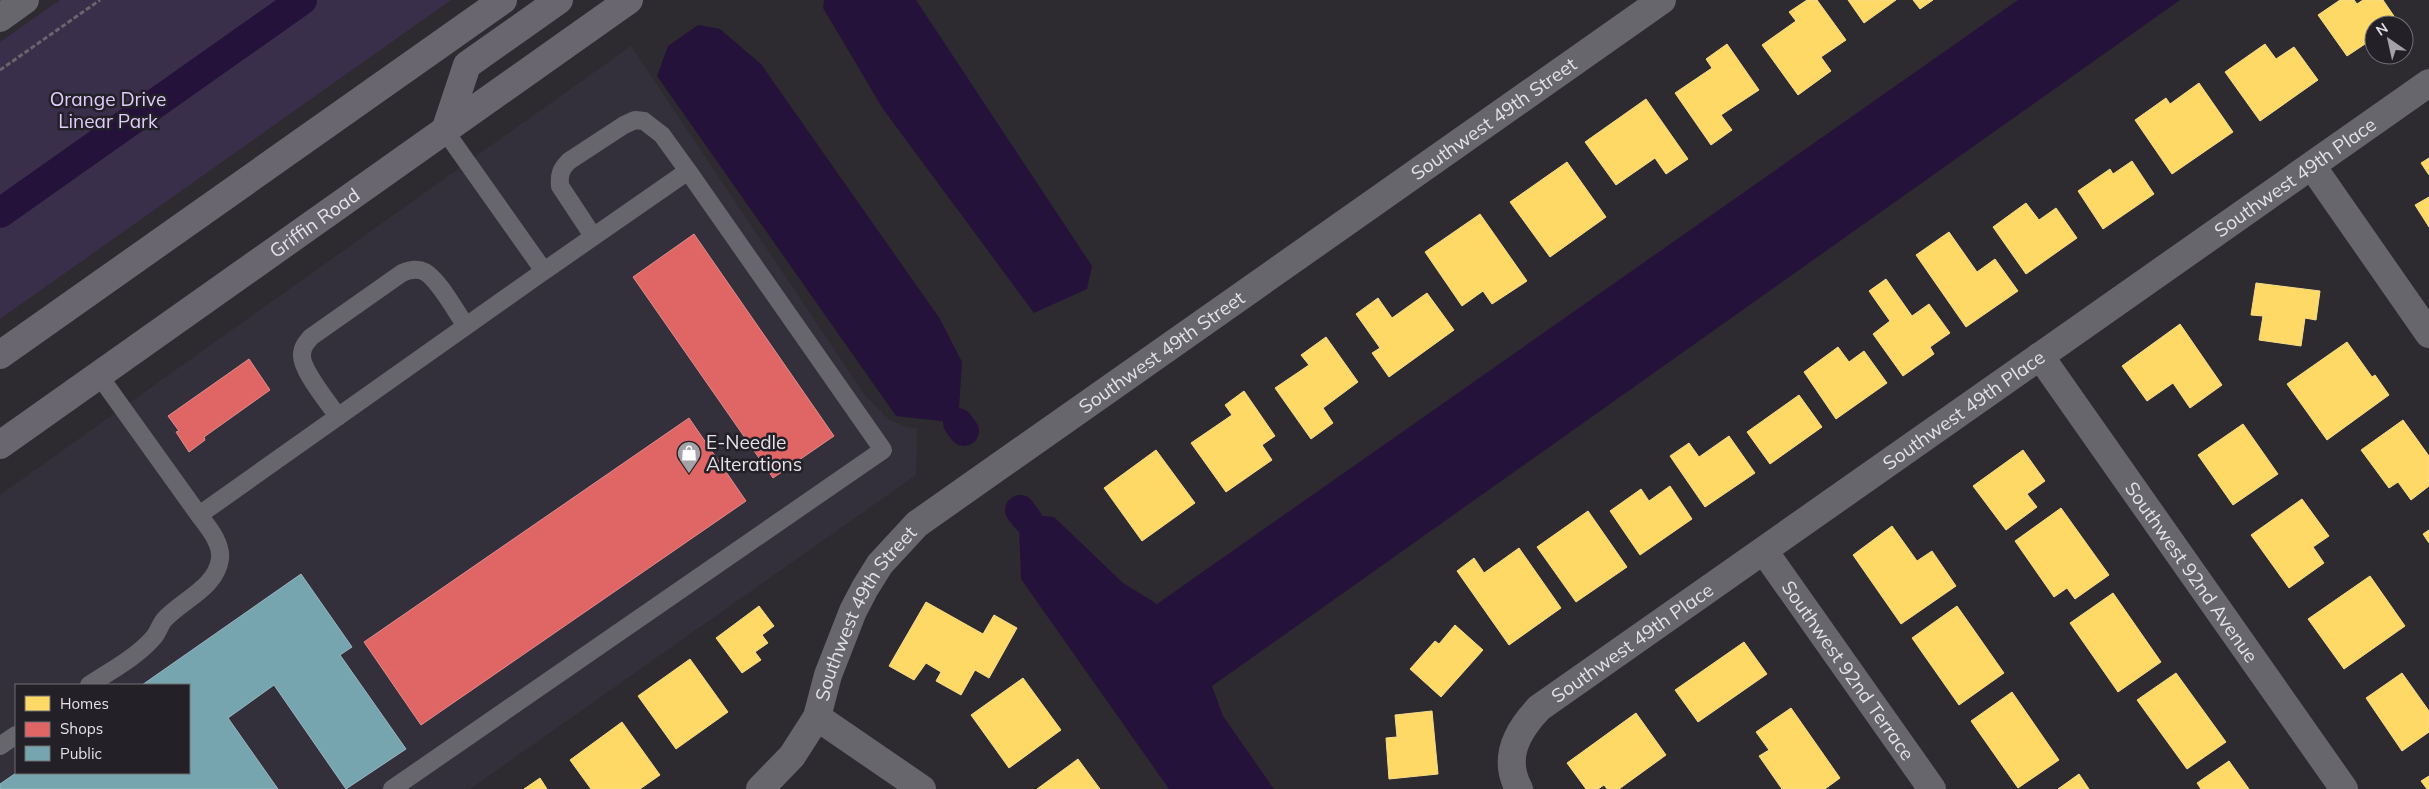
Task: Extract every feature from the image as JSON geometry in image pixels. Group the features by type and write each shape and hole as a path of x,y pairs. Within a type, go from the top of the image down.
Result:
{"main road":[{"path":"0,355 503,0"},
{"path":"445,131 467,65 559,0"},
{"name":"Griffin Road","path":"0,445 629,0"}],"street":[{"path":"0,18 25,0"},
{"name":"Southwest 49th Street","path":"760,789 792,756 817,717 828,675 853,611 880,564 917,524 1662,0"},
{"name":"Southwest 49th Place","path":"1519,789 1511,764 1516,738 1524,723 1540,708 2429,83"},
{"path":"2312,166 2429,334"},
{"name":"Southwest 92nd Avenue","path":"2040,356 2344,789"},
{"name":"Southwest 92nd Terrace","path":"1764,551 1932,789"},
{"path":"817,717 922,789"}],"lane":[{"path":"392,789 882,450 662,135 644,121 635,120 624,125 569,161 562,168 559,176 560,186 593,236"},
{"path":"445,131 544,271"},
{"path":"199,515 593,236 688,172"},
{"path":"338,417 305,368 301,357 303,348 311,337 402,273 412,270 424,272 432,278 466,326"},
{"path":"90,684 155,636 163,621 207,585 216,574 221,558 218,543 98,374"},
{"path":"0,746 15,736"}],"path":[{"path":"0,70 100,0"}],"shaded area":[{"path":"824,0 916,0 1092,266 1087,289 1034,313 883,109 823,8"},
{"path":"2018,0 2180,0 1212,686 1223,716 1274,789 1169,789 1021,579 1019,525 1031,515 1054,517 1123,583 1157,604"},
{"path":"698,25 720,29 761,64 940,319 962,362 958,423 896,416 657,76 668,46"},
{"path":"631,46 866,397 890,420 917,429 916,475 470,789 0,789 0,495"}],"green space":[{"name":"Orange Drive Linear Park","path":"60,0 451,0 0,319 0,42"}],"building: Homes":[{"path":"1807,0 1817,0 1846,40 1821,57 1831,71 1798,95 1762,45 1796,21 1789,12"},
{"path":"1848,0 1896,0 1864,23"},
{"path":"1913,0 1933,0 1920,9"},
{"path":"2340,0 2354,0 2357,4 2363,0 2383,0 2393,15 2364,15 2364,45 2347,56 2318,15"},
{"path":"1727,44 1759,90 1721,115 1732,130 1711,145 1675,93 1712,68 1706,59"},
{"path":"2265,44 2276,59 2294,47 2318,80 2260,121 2225,72"},
{"path":"2199,83 2233,132 2172,174 2135,120 2166,98 2170,104"},
{"path":"1646,99 1688,159 1666,174 1655,158 1616,185 1585,142"},
{"path":"2429,158 2429,175 2421,163"},
{"path":"2132,161 2154,194 2103,229 2078,191 2110,169 2113,174"},
{"path":"1567,162 1606,217 1550,257 1510,202"},
{"path":"2429,197 2429,227 2415,205"},
{"path":"2026,203 2039,220 2056,208 2077,238 2026,274 1993,227"},
{"path":"1480,214 1527,281 1492,304 1483,291 1462,306 1425,252"},
{"path":"1949,232 1977,272 1995,259 2018,291 1966,327 1916,255"},
{"path":"1886,279 1912,316 1929,304 1950,333 1930,347 1934,354 1903,376 1873,334 1890,321 1869,291"},
{"path":"2256,283 2320,291 2316,320 2305,318 2301,346 2259,340 2263,316 2251,315"},
{"path":"1427,293 1454,330 1389,377 1372,353 1380,348 1356,314 1378,298 1392,318"},
{"path":"2180,324 2222,385 2190,408 2173,383 2147,401 2122,366"},
{"path":"1326,337 1358,382 1323,408 1333,423 1311,439 1275,388 1309,365 1301,355"},
{"path":"2347,342 2372,377 2375,375 2389,395 2327,440 2287,384"},
{"path":"1838,347 1849,362 1864,351 1887,383 1836,419 1804,372"},
{"path":"1244,391 1275,436 1262,445 1272,460 1226,492 1191,443 1232,415 1225,405"},
{"path":"1799,395 1822,427 1770,464 1747,432"},
{"path":"2403,420 2429,456 2429,486 2411,500 2398,482 2389,488 2361,450"},
{"path":"2243,424 2278,474 2233,505 2198,455"},
{"path":"1729,436 1755,473 1705,507 1670,456 1689,443 1699,457"},
{"path":"1156,450 1195,503 1142,541 1104,488"},
{"path":"2023,450 2045,481 2027,494 2037,507 2006,530 1973,486"},
{"path":"1670,486 1692,519 1640,555 1610,511 1641,489 1649,501"},
{"path":"2302,499 2329,536 2313,547 2324,563 2289,588 2251,535"},
{"path":"2061,508 2109,575 2075,599 2067,588 2054,597 2015,541"},
{"path":"1588,511 1627,567 1576,602 1537,547"},
{"path":"1892,526 1917,561 1932,551 1956,586 1901,624 1853,555"},
{"path":"2429,530 2429,543 2423,534"},
{"path":"1519,548 1561,608 1509,645 1457,571 1474,558 1484,573"},
{"path":"2370,576 2405,626 2344,669 2308,619"},
{"path":"2113,593 2161,662 2118,692 2070,623"},
{"path":"926,602 983,634 994,615 1017,628 989,678 975,670 961,695 936,681 941,672 926,663 914,680 889,666"},
{"path":"759,606 774,626 762,635 768,643 755,652 761,660 742,673 716,638"},
{"path":"1957,606 2004,673 1959,705 1912,638"},
{"path":"1455,625 1483,650 1441,697 1410,669 1435,641 1439,644"},
{"path":"1744,642 1767,674 1698,722 1675,690"},
{"path":"690,659 728,712 676,749 638,696"},
{"path":"2176,673 2226,742 2187,769 2137,700"},
{"path":"2402,673 2429,711 2429,732 2402,751 2366,698"},
{"path":"1023,678 1061,730 1009,768 971,715"},
{"path":"2012,692 2059,760 2018,788 1971,721"},
{"path":"1791,708 1840,778 1825,789 1782,789 1759,756 1769,750 1756,732"},
{"path":"1432,711 1438,774 1389,779 1386,738 1397,737 1395,715"},
{"path":"1636,713 1666,755 1619,789 1607,789 1604,785 1598,789 1586,789 1567,763"},
{"path":"622,722 660,775 640,789 591,789 570,760"},
{"path":"1078,759 1100,789 1037,789"},
{"path":"2229,761 2249,789 2201,789 2197,783"},
{"path":"2079,774 2089,789 2058,789"},
{"path":"2429,776 2429,789 2427,789 2421,781"},
{"path":"540,778 547,789 524,789"}],"building: Shops":[{"path":"694,234 834,436 773,478 633,277"},
{"path":"249,359 270,390 204,437 205,440 189,452 176,432 179,431 168,416"},
{"path":"689,418 746,501 421,725 364,642"}],"building: Public":[{"path":"301,574 352,647 340,655 406,749 346,789 274,685 228,718 278,789 0,789 0,784 15,774 190,774 190,684 143,684"}],"waterway":[{"path":"0,213 302,0"},
{"path":"958,423 964,431"},
{"path":"1020,510 1027,519"}],"place":[{"name":"E-Needle Alterations","path":"689,474"}]}
